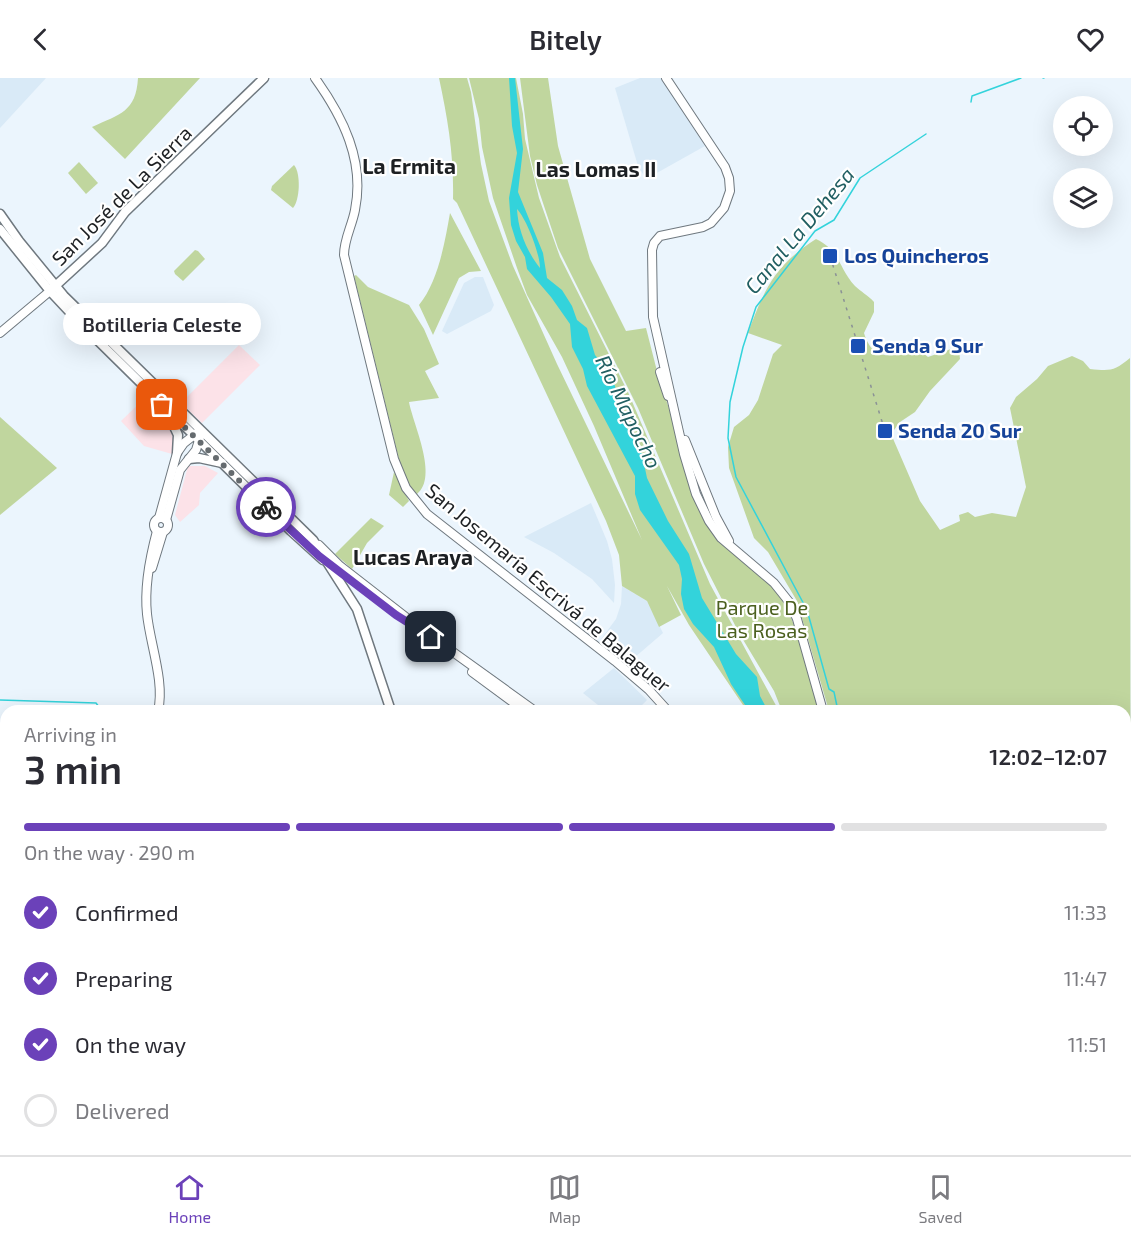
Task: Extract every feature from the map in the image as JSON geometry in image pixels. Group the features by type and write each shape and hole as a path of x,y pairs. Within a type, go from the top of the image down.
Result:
{"main road":[{"name":"San José de La Sierra","path":"53,289 102,243 125,212 264,78"},
{"path":"0,214 53,289 198,436 222,464 304,544 329,564"},
{"path":"0,229 80,323 162,405 313,540 357,609 390,705"},
{"path":"162,405 178,434 177,456"},
{"path":"187,460 199,458 222,464"}],"street":[{"name":"San Josemaría Escrivá de Balaguer","path":"315,78 337,110 352,149 356,172 356,201 344,255 394,459 406,488 427,514 625,669 663,705"},
{"path":"651,231 656,236 660,236 703,227 713,221 726,205 730,187 725,167 666,78"},
{"path":"660,236 652,248 651,308 684,454 705,515 729,546 738,551"},
{"name":"San José de La Sierra","path":"0,333 53,289"},
{"path":"660,372 678,423 725,536 738,551 774,583 790,603 797,619 822,705"},
{"path":"158,705 159,692 146,606 150,557 160,531 168,526 163,519 177,456 184,443 198,436"},
{"path":"160,531 154,524 163,519 180,470 196,450 198,436"},
{"path":"177,456 180,463 187,460"},
{"path":"696,494 704,501 708,497"},
{"path":"313,540 340,566 421,629 526,705"},
{"path":"329,564 396,615 421,629"},
{"path":"462,660 470,671 517,705"}],"shaded area":[{"path":"0,78 46,78 0,128"},
{"path":"640,78 661,78 705,146 646,179 638,166 615,88"},
{"path":"475,277 483,277 494,305 491,311 447,334 442,331 464,283"},
{"path":"239,345 260,365 202,423 181,403"},
{"path":"147,396 169,425 174,454 144,446 121,421"},
{"path":"188,466 205,466 218,473 200,493 199,505 180,522 175,515"},
{"path":"591,503 612,559 615,585 614,603 592,579 554,553 524,537"},
{"path":"622,586 647,601 663,633 627,664 599,642 616,619 621,604"},
{"path":"614,668 647,700 642,705 598,705 583,693"}],"green space":[{"path":"138,78 200,78 125,159 92,127 118,115 130,105 137,89"},
{"path":"439,78 467,78 489,201 513,266 557,364 642,540 562,357 527,295 493,198 469,78 516,78 525,139 539,198 560,257 628,392 710,584 776,705 743,705 689,625 667,586 681,615 659,627 647,601 622,586 619,555 606,521 457,203 453,199 450,138"},
{"name":"Parque De Las Rosas","path":"520,78 548,78 558,146 590,259 626,331 646,328 657,371 702,512 776,590 797,633 817,705 780,705 774,691 739,633 704,564 638,408 558,248 530,156"},
{"path":"79,162 98,183 86,194 68,173"},
{"path":"294,165 298,174 299,186 293,208 271,190 272,186"},
{"path":"450,213 481,271 469,272 459,278 433,335 419,305 426,296 436,273"},
{"path":"816,239 824,243 835,254 855,286 874,302 874,312 864,333 868,343 880,354 922,352 928,357 951,349 959,351 960,359 930,391 915,412 900,422 891,434 920,501 940,530 960,521 959,515 968,512 975,517 992,513 1016,517 1026,487 1010,408 1016,397 1048,366 1072,356 1083,361 1090,369 1108,370 1116,368 1130,358 1130,705 827,705 797,601 768,552 754,538 729,468 728,447 734,427 749,415 758,400 773,354 782,345 748,333 773,279 802,249"},
{"path":"195,250 205,259 183,281 174,271"},
{"path":"356,275 368,287 409,305 424,329 439,364 425,371 439,398 409,402 425,463 426,476 417,494 413,492 402,472 354,276"},
{"path":"0,417 57,468 0,515"},
{"path":"394,472 409,501 403,507 389,495"},
{"path":"371,518 384,526 367,543 352,569 335,554"}],"water":[{"path":"509,78 515,78 523,149 518,192 543,253 547,278 562,290 577,320 587,328 595,355 606,368 615,386 621,418 642,454 647,478 668,521 689,554 702,598 736,654 757,677 760,696 765,705 745,705 731,684 714,647 693,624 684,609 679,565 640,510 635,494 635,476 587,386 583,369 572,347 570,324 527,269 525,257 516,241 511,225 509,198 517,153 512,126","holes":["517,209 529,229 535,246 540,268 524,240"]}],"waterway":[{"name":"Canal La Dehesa","path":"971,102 972,96 1021,78"},
{"name":"Canal La Dehesa","path":"837,705 834,692 829,689 807,610 736,477 728,438 730,402 743,347 756,307 815,231 834,220 860,178 926,134"},
{"path":"0,700 96,703 98,705"}],"railway":[{"path":"830,256 885,431"}],"way so far":[{"path":"162,405 266,507"}],"place":[{"name":"Los Quincheros","path":"830,256"},
{"name":"Senda 9 Sur","path":"858,346"},
{"name":"Botilleria Celeste","path":"162,405"},
{"name":"Senda 20 Sur","path":"885,431"}],"district":[{"name":"La Ermita","path":"409,167"},
{"name":"Las Lomas II","path":"596,170"},
{"name":"Lucas Araya","path":"413,558"}],"route":[{"path":"266,507 319,556 396,615 431,637"}],"water label":[{"name":"Río Mapocho","path":"628,412"}]}
